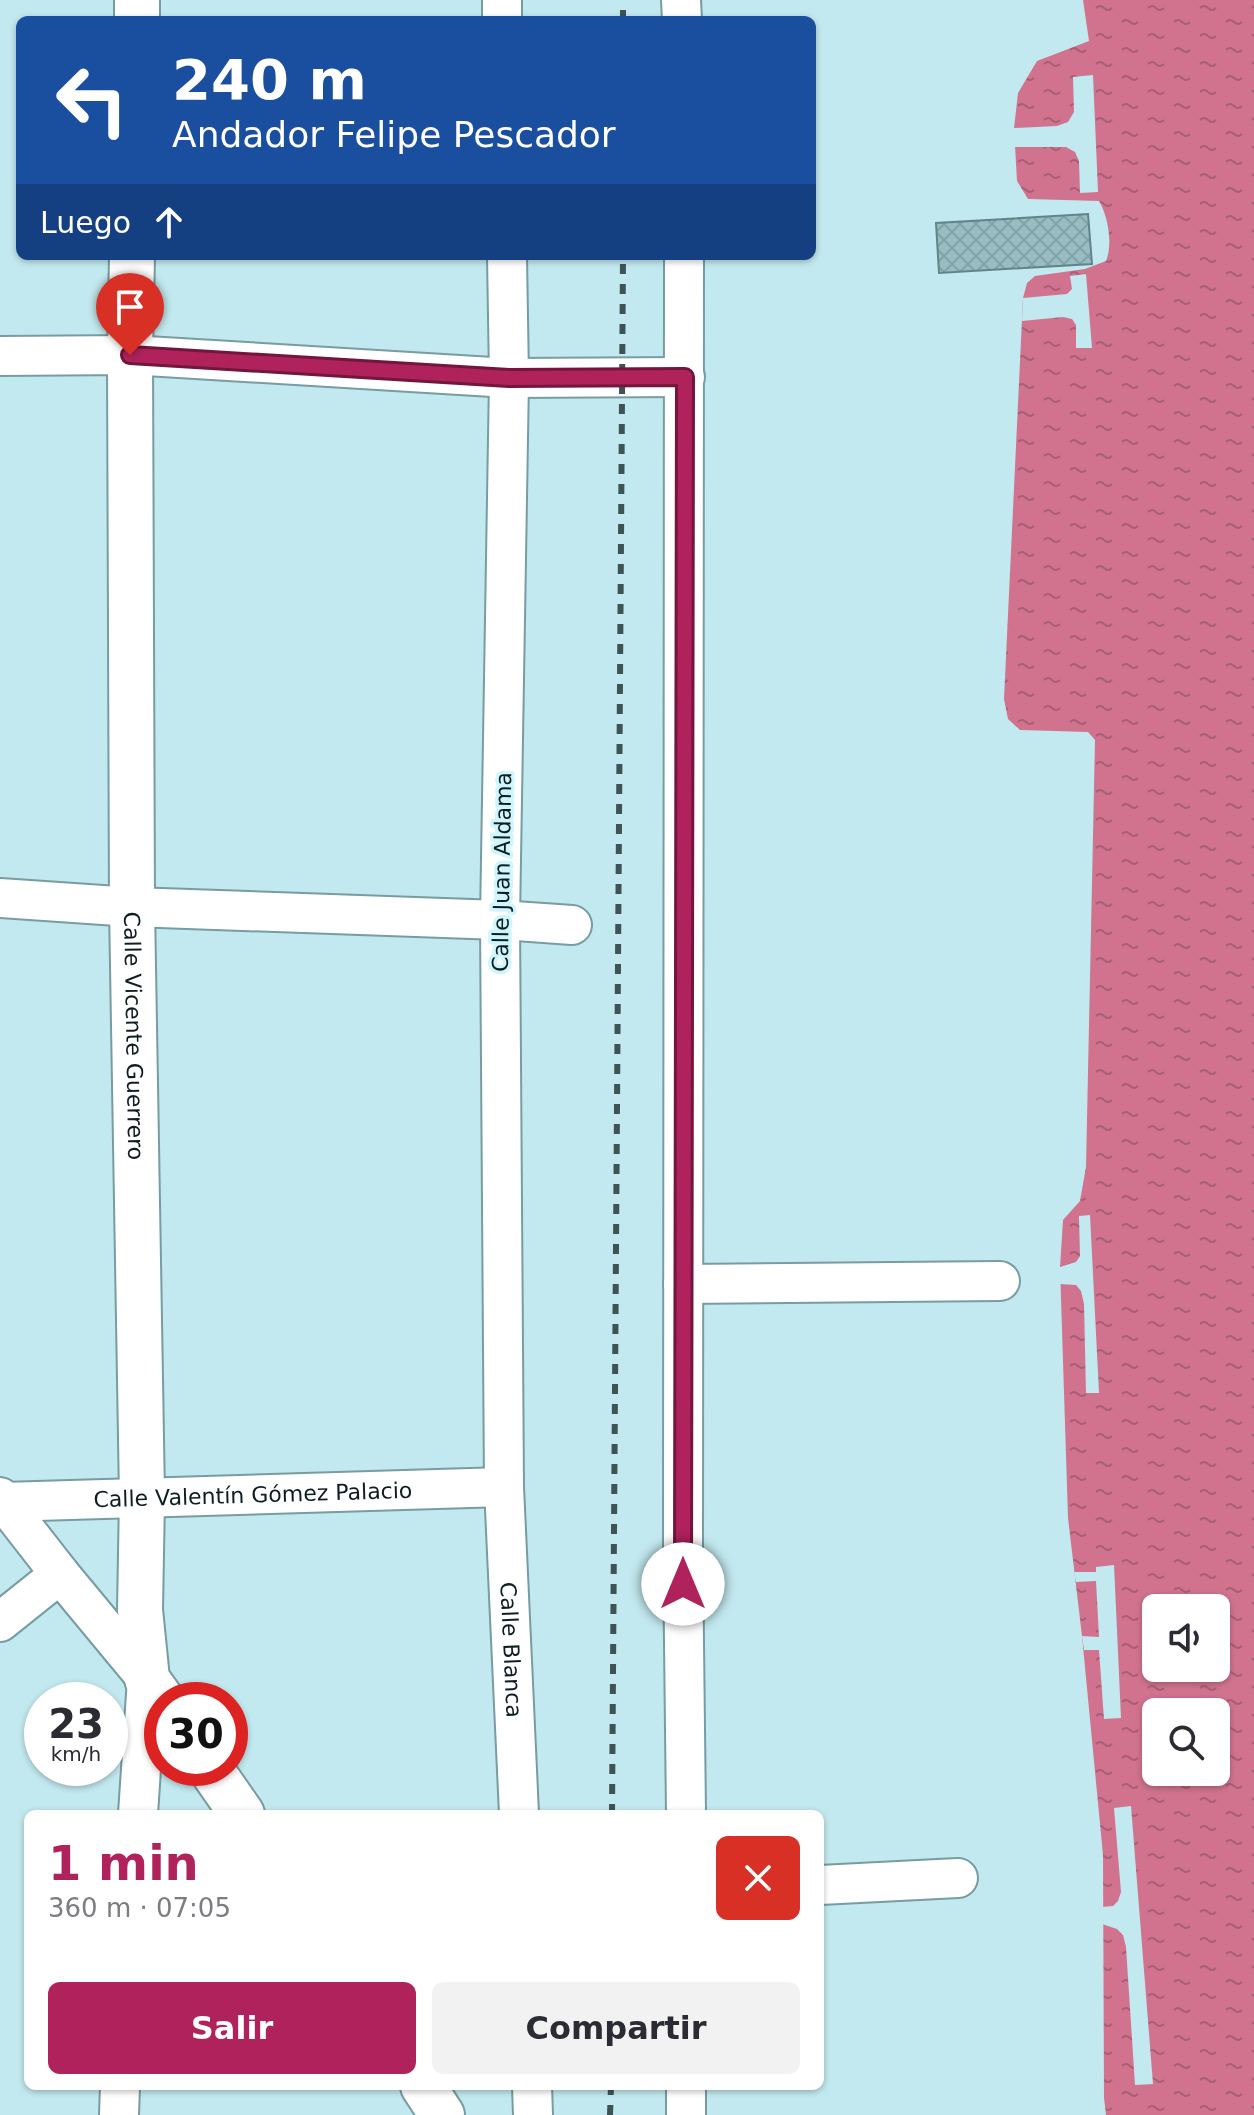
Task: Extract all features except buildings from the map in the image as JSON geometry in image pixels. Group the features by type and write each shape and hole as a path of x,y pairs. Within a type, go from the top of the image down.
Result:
{"main road":[{"name":"Calle Vicente Guerrero","path":"132,260 132,907 142,1497 140,1610 153,1682"},
{"path":"223,1786 239,1810"},
{"path":"426,2090 442,2115"}],"street":[{"name":"Calle Juan Aldama","path":"504,1487 500,920 509,378 507,260"},
{"path":"684,260 683,1556 686,1810"},
{"path":"0,356 130,355 509,378 685,377"},
{"path":"0,898 132,907 572,925"},
{"path":"683,1284 1000,1281"},
{"name":"Calle Valentín Gómez Palacio","path":"2,1499 504,1487"},
{"name":"Calle Blanca","path":"504,1487 519,1810"},
{"path":"2,1499 148,1682"},
{"path":"0,1622 60,1574"},
{"name":"Calle Vicente Guerrero","path":"139,1810 144,1767"},
{"path":"824,1885 958,1878"},
{"path":"119,2115 120,2090"},
{"path":"532,2090 533,2115"},
{"path":"686,2090 686,2115"}],"water":[{"path":"1083,0 1254,0 1254,2115 1106,2115 1104,2098 1103,1855 1068,1518 1060,1267 1063,1220 1080,1201 1086,1167 1095,740 1088,732 1020,730 1008,719 1004,699 1023,298 1027,283 1035,276 1085,269 1106,261 1109,238 1099,201 1028,199 1017,181 1014,128 1018,93 1037,61 1089,41"}],"pier":[{"path":"1093,75 1098,192 1080,193 1079,161 1075,152 1066,147 1014,147 1014,128 1057,126 1068,122 1074,112 1073,77"},
{"path":"1086,274 1092,348 1076,348 1076,325 1072,319 1022,321 1023,298 1067,294 1072,289 1070,276"},
{"path":"1090,1215 1099,1393 1086,1393 1081,1291 1076,1285 1060,1284 1060,1267 1076,1262 1080,1256 1079,1216"},
{"path":"1114,1565 1121,1718 1104,1719 1099,1650 1084,1650 1082,1636 1099,1637 1096,1581 1076,1582 1074,1572 1096,1572 1096,1567"},
{"path":"1131,1806 1153,2084 1135,2085 1126,1947 1123,1935 1117,1929 1102,1924 1102,1907 1113,1906 1121,1892 1114,1808"}],"railway":[{"path":"623,0 623,16"},
{"path":"612,1810 623,260"},
{"path":"610,2115 611,2090"}],"route":[{"path":"130,355 509,378 685,377 683,1584"}]}
